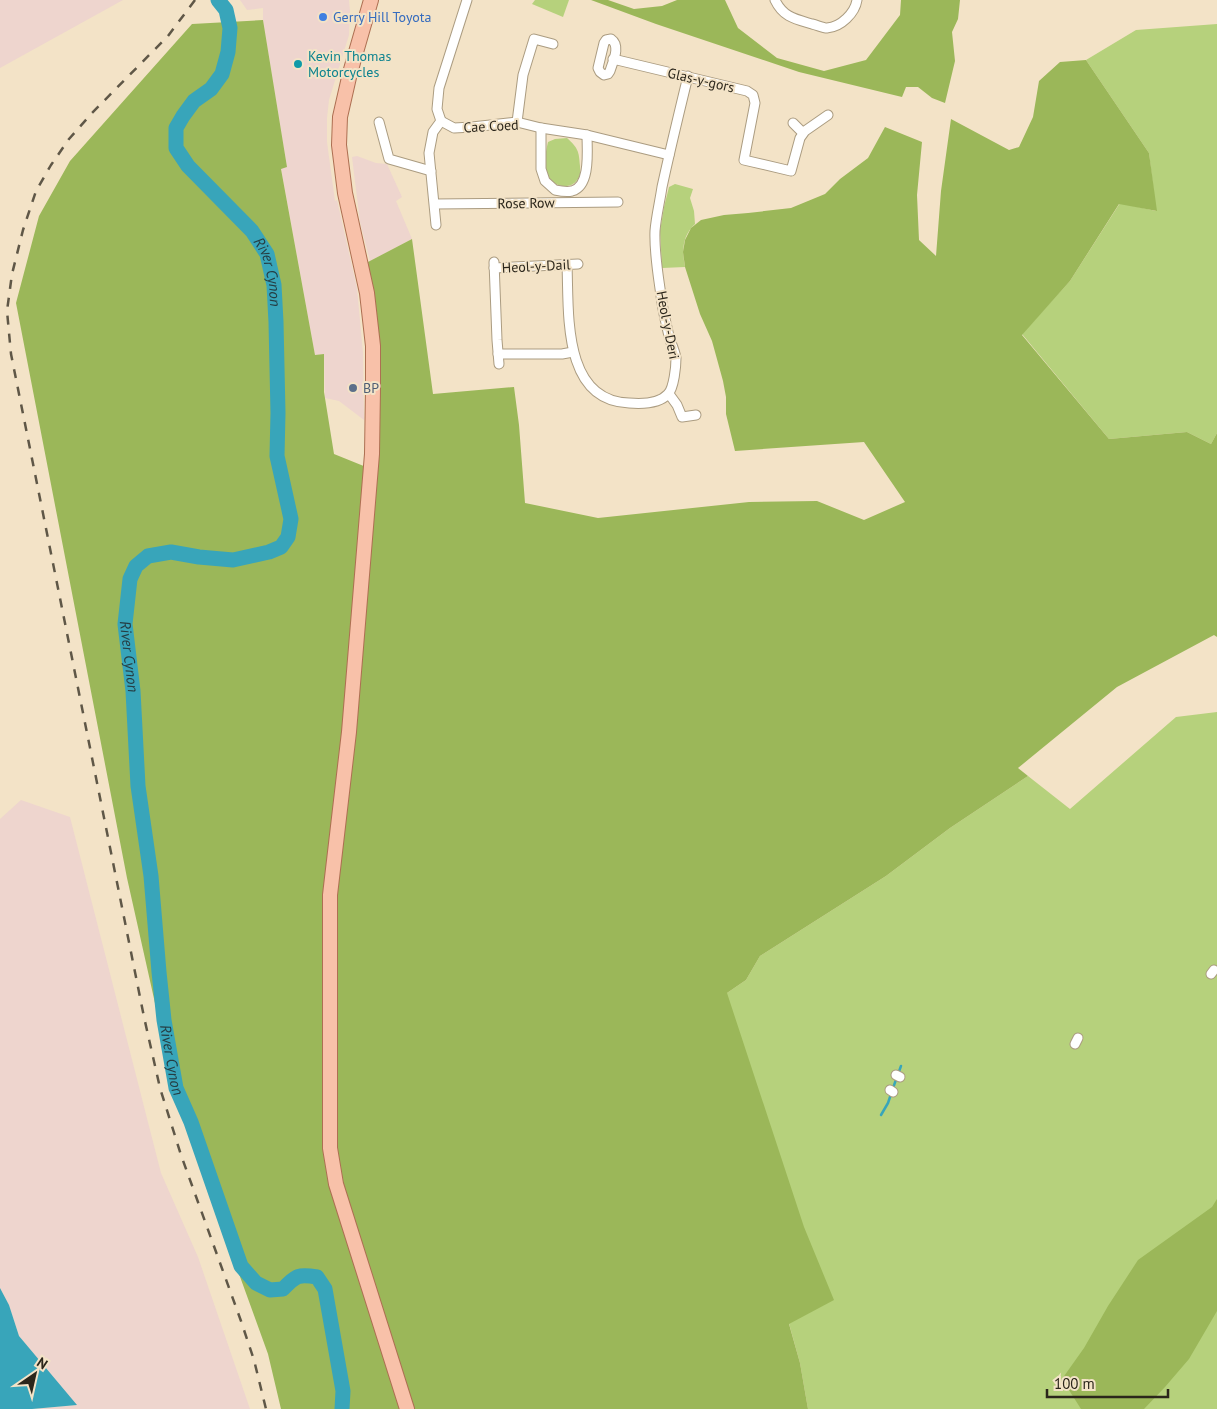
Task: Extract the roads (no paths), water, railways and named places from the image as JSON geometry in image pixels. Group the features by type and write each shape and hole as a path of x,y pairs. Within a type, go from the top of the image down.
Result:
{"main road":[{"path":"371,0 340,116 339,145 345,194 367,293 370,316 373,346 373,388 372,454 349,732 330,896 330,1148 336,1184 407,1409"}],"street":[{"path":"436,225 429,152 433,132 441,121 437,109 439,88 467,0"},
{"path":"775,0 779,9 792,19 827,28 839,24 848,17 857,0"},
{"path":"517,122 523,75 534,39 553,44"},
{"name":"Glas-y-gors","path":"613,59 747,91 752,95 756,103 744,160 791,171 803,133"},
{"name":"Heol-y-Deri","path":"669,394 673,383 676,357 663,306 655,231 669,155 688,76"},
{"path":"793,123 803,133 828,115"},
{"name":"Cae Coed","path":"441,121 454,128 517,122 541,128 587,135 669,155"},
{"path":"379,122 389,159 431,171"},
{"path":"541,128 541,168 545,181 555,190 572,191 582,183 586,174 587,135"},
{"name":"Rose Row","path":"434,204 618,202"},
{"name":"Heol-y-Dail","path":"574,352 499,359 494,265 578,264"},
{"path":"567,265 574,352 579,368 589,387 608,400 620,403 649,403 669,394 682,417 696,415"}],"water":[{"path":"0,1288 9,1305 19,1336 77,1405 32,1409 0,1409"}],"waterway":[{"name":"River Cynon","path":"218,0 226,10 230,28 228,52 222,74 211,89 194,101 183,116 176,128 176,148 188,166 252,231 267,254 274,285 276,322 277,456 291,519 288,537 281,547 269,552 233,560 171,552 148,556 136,566 130,579 125,624 133,691 138,786 151,876 164,1020 176,1088 191,1122 241,1266 256,1283 270,1290 283,1289 295,1278 302,1276 317,1277 325,1289 343,1391 342,1409"},
{"path":"893,1088 901,1066"},
{"path":"881,1115 891,1094"}],"railway":[{"path":"195,0 168,36 69,139 51,165 36,191 23,230 12,274 7,311 11,354 144,1017 160,1088 181,1155 254,1360 266,1409"}],"place":[{"name":"Gerry Hill Toyota","path":"323,17"},
{"name":"Kevin Thomas Motorcycles","path":"298,64"},
{"name":"BP","path":"353,388"}]}
